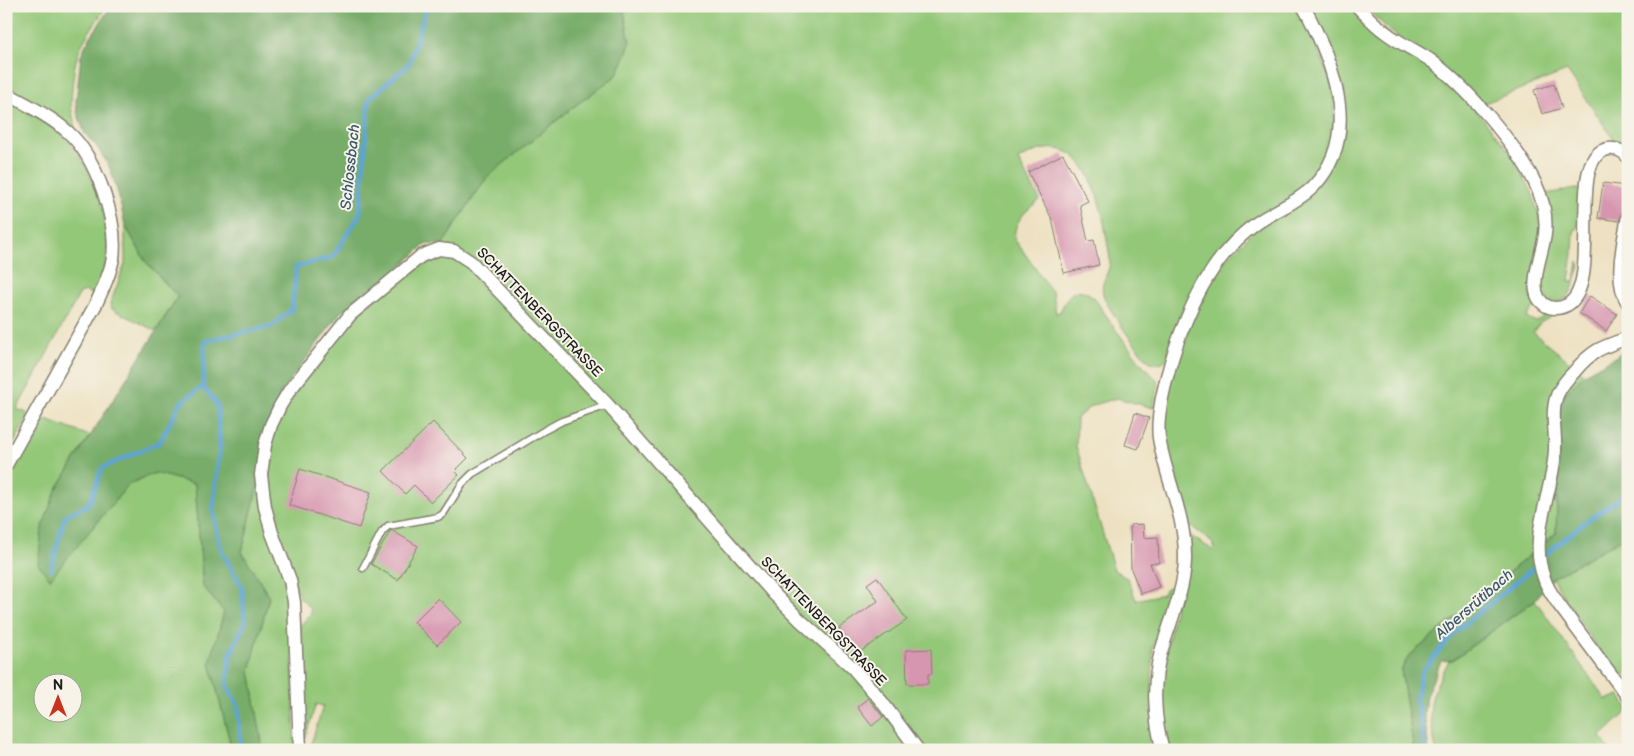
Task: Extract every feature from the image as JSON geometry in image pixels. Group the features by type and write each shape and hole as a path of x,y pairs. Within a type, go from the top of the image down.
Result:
{"street":[{"path":"1163,750 1157,720 1156,677 1162,650 1181,592 1185,560 1181,518 1159,438 1160,410 1169,372 1186,320 1209,274 1244,233 1312,187 1326,169 1334,150 1340,127 1338,93 1331,68 1313,24 1303,6"},
{"path":"1357,6 1385,33 1432,62 1453,80 1478,105 1522,160 1536,186 1544,207 1545,235 1536,276 1535,293 1540,302 1549,307 1560,308 1570,303 1575,297 1582,278 1584,212 1587,185 1593,159 1600,152 1610,149 1621,151 1628,158"},
{"path":"6,93 36,110 68,132 79,145 102,187 112,225 114,248 108,276 96,304 6,465"},
{"path":"1628,216 1620,277 1622,293 1628,303"},
{"name":"SCHATTENBERGSTRASSE","path":"300,750 294,602 290,580 272,533 265,507 260,475 265,445 271,425 289,391 350,315 421,256 439,249 454,251 471,262 608,405 774,594 852,667 879,698 918,750"},
{"path":"1628,338 1605,346 1590,354 1557,394 1554,412 1554,461 1540,525 1538,544 1542,573 1558,605 1628,697"}],"lane":[{"path":"363,568 382,532 388,526 438,517 443,514 462,484 472,474 562,421 608,405"}],"green space":[{"path":"6,6 106,6 86,37 77,57 71,103 74,130 54,114 6,88"},
{"path":"111,6 623,6 630,44 617,75 572,108 487,177 442,245 426,244 373,291 340,313 280,394 242,552 269,597 250,670 263,750 232,750 210,663 224,612 203,587 195,484 155,473 129,484 50,579 38,564 42,528 56,490 178,297 146,262 125,225 118,193 109,166 97,147 85,134 77,112 76,101 81,56 86,44"},
{"path":"623,6 1298,6 1308,24 1334,91 1334,134 1320,168 1310,182 1213,261 1168,358 1163,362 1154,363 1146,358 1124,330 1105,300 1102,290 1110,262 1105,228 1096,192 1080,162 1069,153 1055,149 1038,151 1018,160 1040,200 1021,217 1016,228 1015,240 1053,293 1056,313 1060,312 1066,300 1074,292 1083,291 1089,294 1095,299 1141,363 1157,380 1158,386 1153,408 1117,398 1091,406 1077,418 1076,446 1114,570 1128,579 1136,600 1163,594 1165,589 1176,587 1165,630 1155,640 1153,647 1152,691 1160,750 309,750 323,706 316,704 304,741 300,626 311,613 310,608 299,597 273,523 267,486 268,463 275,424 289,400 360,311 442,245 487,177 572,108 617,75 630,44"},
{"path":"1308,6 1352,6 1426,62 1467,99 1510,152 1532,192 1541,223 1530,295 1535,306 1526,317 1536,322 1547,314 1552,316 1540,323 1533,332 1584,374 1560,399 1556,533 1409,656 1401,670 1414,750 1168,750 1161,714 1161,679 1189,535 1213,550 1215,548 1213,543 1186,522 1163,431 1169,385 1194,312 1221,264 1256,229 1299,203 1344,128"},
{"path":"1363,6 1628,6 1628,149 1615,141 1567,71 1482,104 1394,34"},
{"path":"6,98 52,127 76,151 93,180 99,197 107,231 107,248 104,271 93,295 85,291 80,293 17,409 27,413 26,416 28,417 6,457"},
{"path":"1581,188 1580,222 1574,232 1569,281 1575,281 1578,262 1580,266 1574,286 1569,295 1559,302 1551,302 1543,295 1540,283 1545,194"},
{"path":"125,225 146,262 178,296 156,331 112,309 110,304 125,264"},
{"path":"1628,347 1628,535 1552,578 1535,600 1452,660 1441,661 1426,696 1424,713 1429,750 1414,750 1401,670 1409,656 1556,533 1560,399 1584,374 1615,357"},
{"path":"41,418 90,436 56,490 50,578 129,484 155,473 195,484 203,587 224,612 210,663 232,750 6,750 6,474 36,421"},
{"path":"258,485 291,598 295,750 263,750 250,670 269,597 242,552"},
{"path":"1628,535 1628,673 1618,680 1552,578"},
{"path":"1535,600 1606,700 1620,695 1628,708 1628,711 1601,736 1609,750 1436,750 1431,724 1431,705 1435,689 1449,660 1453,660"}],"building":[{"path":"1554,84 1562,108 1542,114 1534,90"},
{"path":"1063,154 1088,201 1080,205 1088,241 1094,240 1099,265 1064,273 1052,219 1028,172"},
{"path":"1603,183 1626,186 1623,210 1619,221 1598,218"},
{"path":"1590,296 1617,314 1606,331 1579,313"},
{"path":"1135,413 1149,418 1138,449 1125,445"},
{"path":"433,422 468,458 455,471 459,475 431,502 414,485 405,494 383,471"},
{"path":"300,469 371,492 359,528 289,505"},
{"path":"1143,524 1144,538 1158,537 1159,563 1150,563 1159,587 1141,594 1131,569 1130,525"},
{"path":"391,530 418,546 398,580 371,564"},
{"path":"877,577 907,620 857,654 839,628 878,601 867,584"},
{"path":"438,598 461,622 437,645 414,622"},
{"path":"931,649 932,674 928,674 928,684 907,684 906,650"},
{"path":"868,698 883,717 872,726 857,707"}],"waterway":[{"name":"Schlossbach","path":"51,569 65,516 89,504 102,468 160,442 180,403 203,386 205,341 272,326 292,309 296,267 333,257 360,214 369,99 409,64 427,6"},
{"path":"203,386 217,405 220,445 213,510 221,550 242,587 245,622 230,655 227,685 238,706 241,747 243,750"},
{"path":"1546,554 1584,523 1628,492"},
{"name":"Albersrütibach","path":"1425,750 1416,697 1422,672 1453,634 1537,565"}]}
